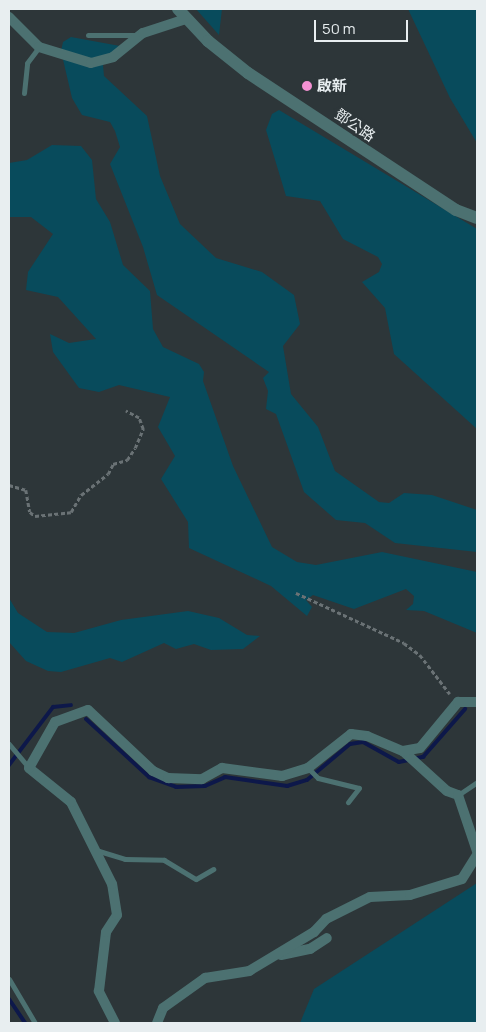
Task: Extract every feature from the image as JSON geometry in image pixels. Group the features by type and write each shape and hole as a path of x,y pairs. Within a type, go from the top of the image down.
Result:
{"street":[{"path":"9,17 39,47 91,63 113,57 143,33 182,14"},
{"name":"鄧公路","path":"182,14 248,74 440,200 477,218"},
{"path":"403,752 420,748 458,702 477,702"},
{"path":"115,1023 99,991 106,932 117,915 112,884 98,851 71,802 29,768 55,722 88,710 154,771 168,778 202,779 222,768 282,776 308,768 351,734 367,736 403,752 447,791 458,795 476,840 477,851"},
{"path":"157,1023 163,1008 205,978 249,971 314,932 326,919 370,897 410,895 462,879 477,855"},
{"path":"272,956 310,949 327,938"}],"lane":[{"path":"88,35 124,38 143,33"},
{"path":"24,93 27,63 39,47"},
{"path":"9,744 29,768"},
{"path":"308,768 318,778 359,788 348,802"},
{"path":"458,795 477,782"},
{"path":"98,851 125,859 164,860 196,879 213,869"},
{"path":"9,979 35,1023"}],"path":[{"path":"9,485 26,490 30,512 35,516 71,512 81,495 108,474 113,464 127,460 135,448 143,429 139,418 126,411"},
{"path":"296,592 404,643 420,655 458,702"}],"shaded area":[{"path":"196,9 222,9 219,35"},
{"path":"408,9 477,9 477,143 450,98"},
{"path":"71,37 120,46 103,65 104,76 147,116 160,176 180,224 216,258 262,272 294,295 300,324 283,346 291,394 318,427 335,471 379,502 389,503 404,493 432,495 477,510 477,552 395,543 365,523 336,520 304,492 276,414 266,409 268,391 263,378 269,372 157,295 143,247 110,164 120,147 115,131 110,122 82,115 72,98 61,51 63,42"},
{"path":"279,110 477,229 477,429 394,354 385,308 362,282 379,272 382,264 378,257 343,239 320,201 286,196 266,130 272,114"},
{"path":"52,145 81,146 92,160 96,199 110,222 123,265 150,291 153,329 163,347 199,364 204,372 203,381 233,466 272,547 297,562 316,565 382,552 477,572 477,633 424,611 406,610 413,604 414,596 406,589 354,609 313,595 306,600 312,607 307,616 271,586 189,548 188,522 161,479 175,456 158,427 170,397 119,385 99,392 79,388 53,352 50,334 69,343 96,339 58,297 26,290 28,272 53,234 31,217 9,217 9,163 27,160"},
{"path":"9,598 18,613 47,632 74,633 121,620 188,611 219,618 247,635 260,636 243,649 211,650 194,644 176,649 164,643 122,662 110,658 61,672 48,671 26,661 9,642"},
{"path":"477,883 477,1023 300,1023 314,989"}],"waterway":[{"path":"9,765 53,707 71,705"},
{"path":"86,719 149,777 176,787 205,786 225,777 287,786 307,780 350,744 363,742 399,762 423,757 465,709"},
{"path":"9,999 25,1023"}],"place":[{"name":"啟新","path":"307,86"}]}
